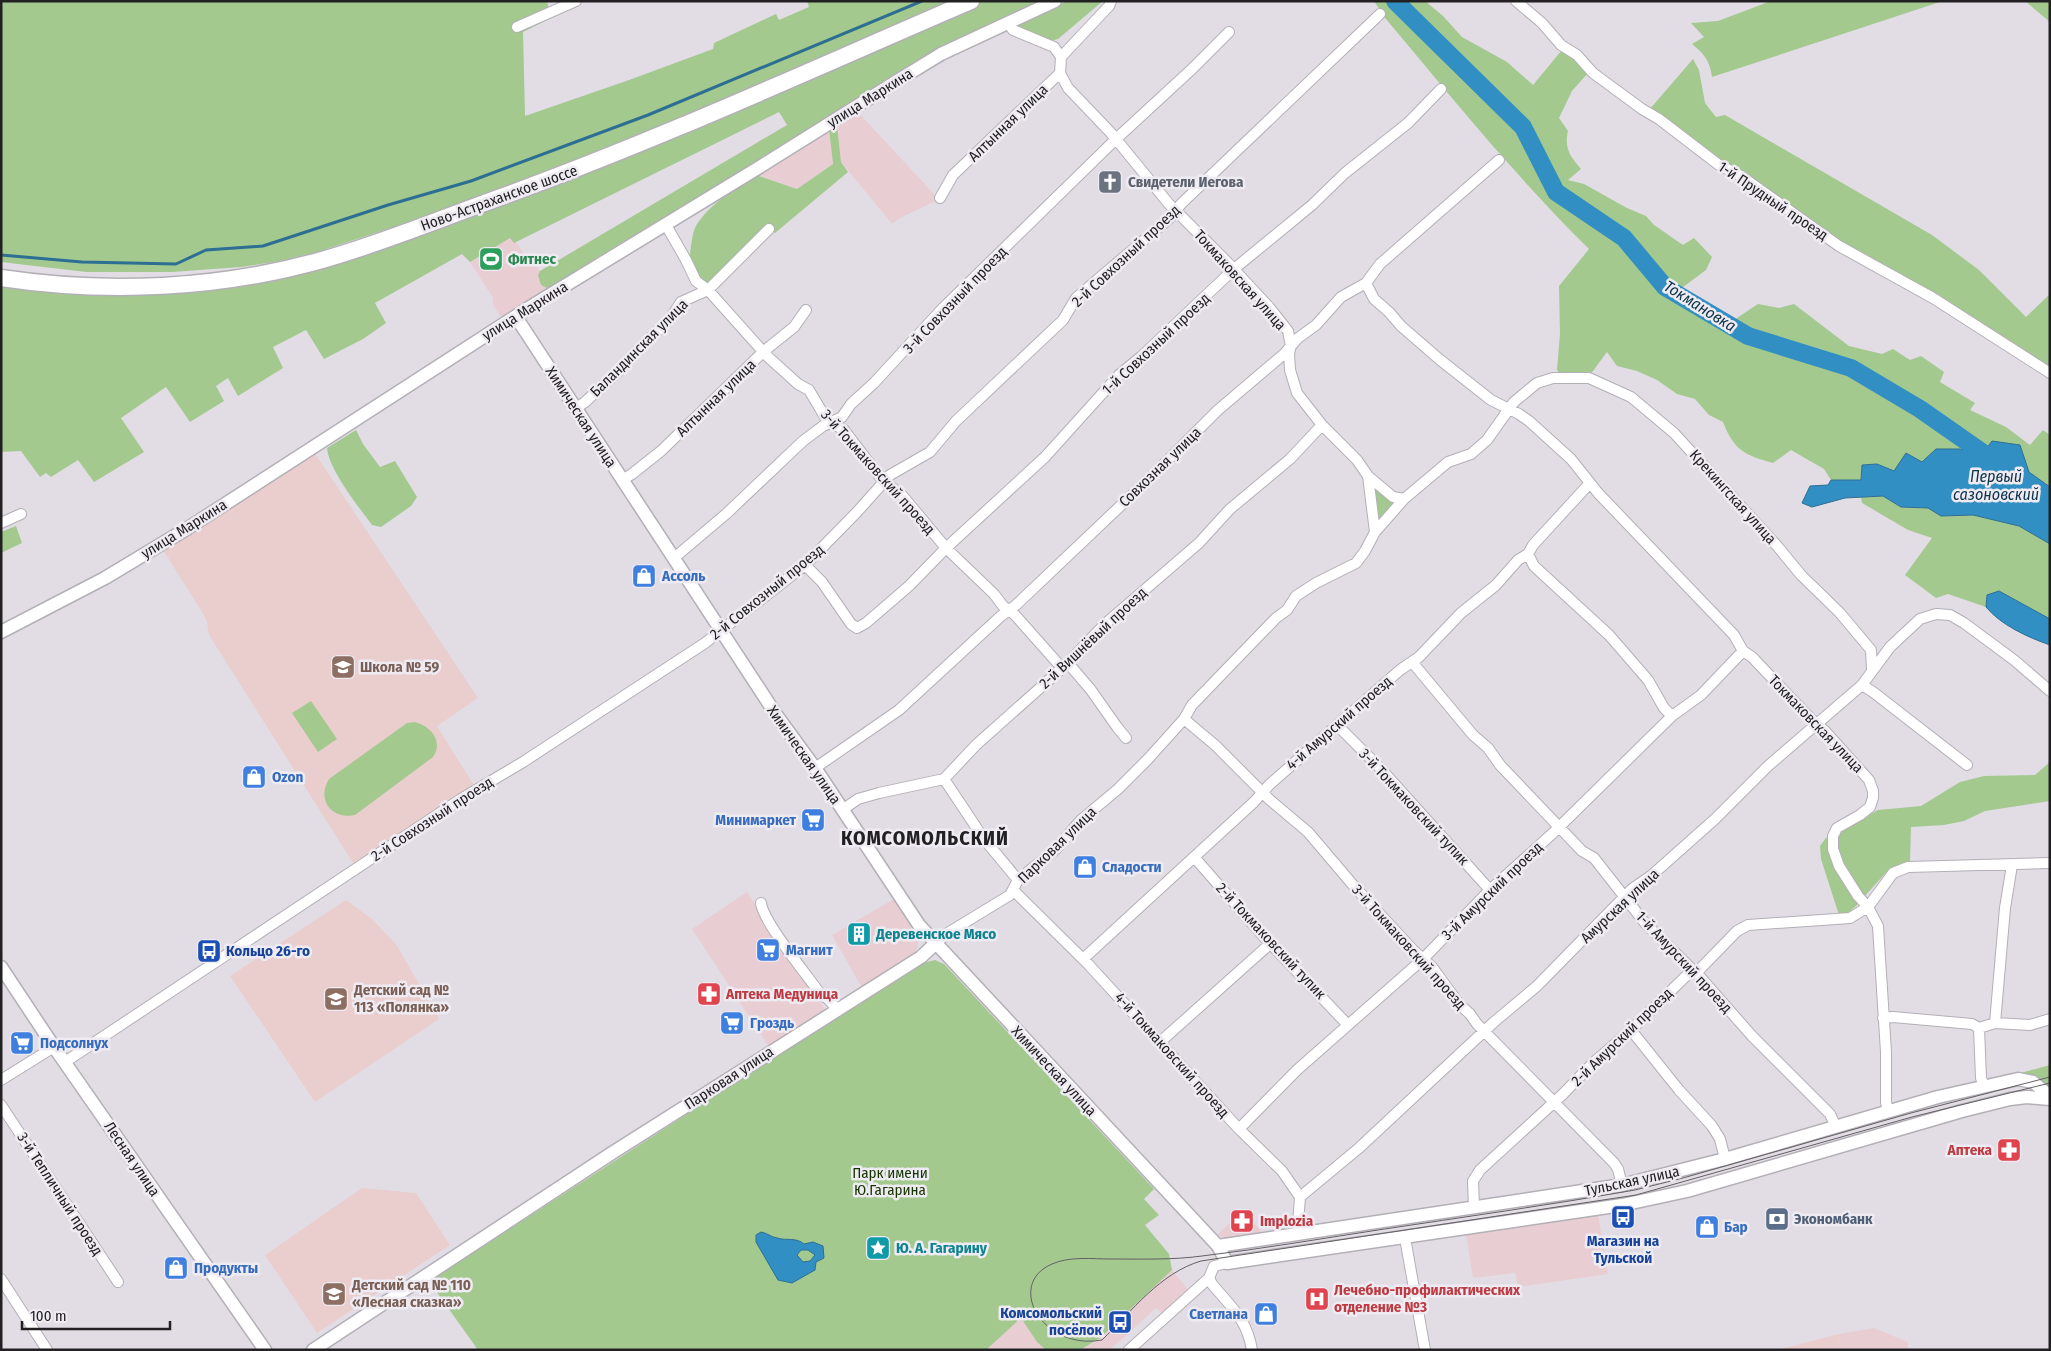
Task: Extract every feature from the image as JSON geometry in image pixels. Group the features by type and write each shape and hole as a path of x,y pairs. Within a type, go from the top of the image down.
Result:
{"main road":[{"name":"Ново-Астраханское шоссе","path":"1,278 85,287 172,285 244,276 322,260 405,233 570,172 971,1"}],"street":[{"path":"517,27 576,1"},
{"name":"улица Маркина","path":"1,632 105,578 188,528 516,317 926,63 1055,1"},
{"path":"1061,57 1109,6 1111,1"},
{"name":"1-й Прудный проезд","path":"1516,1 1542,23 1562,45 1576,55 1593,73 1634,104 1659,119 1719,165 1741,176 1839,246 1933,298 2050,373"},
{"name":"2-й Совхозный проезд","path":"65,1062 453,804 523,762 705,643 805,565 857,512 890,474 930,452 956,421 1063,320 1076,298 1171,217 1175,210 1380,14"},
{"path":"1008,23 1013,30 1054,47 1061,57 1060,73"},
{"name":"3-й Совхозный проезд","path":"674,558 726,514 803,441 830,422 842,417 851,404 874,383 943,308 1229,32"},
{"name":"Токмаковская улица","path":"1060,73 1068,88 1116,139 1175,210 1234,269 1288,331 1291,346"},
{"name":"Алтынная улица","path":"940,198 953,175 1060,73"},
{"name":"1-й Совхозный проезд","path":"805,565 822,582 846,618 857,628 866,623 909,586 946,548 1045,457 1119,375 1142,356 1234,269 1312,205 1345,173 1408,123 1442,89"},
{"name":"Совхозная улица","path":"815,768 898,710 1008,611 1154,474 1218,410 1298,338 1316,325 1341,297 1366,282 1380,264 1499,160"},
{"name":"3-й Токмаковский проезд","path":"666,225 696,281 708,290 764,351 798,384 809,390 830,422 844,430 884,481 901,494 946,548 994,594 1008,611 1015,615 1091,690 1126,738"},
{"name":"Баландинская улица","path":"575,409 621,369 670,319 681,302 708,290 769,229"},
{"name":"Токмаковская улица","path":"1366,282 1374,299 1439,360 1490,400 1519,414 1571,459 1598,493 1734,635 1743,651 1752,657 1817,725 1826,731 1869,780 1873,791 1870,807 1860,816 1837,828 1833,836 1833,849 1839,866 1858,896 1868,907 1878,926 1888,1112"},
{"name":"Алтынная улица","path":"622,480 661,451 764,351 794,327 806,310"},
{"name":"Химическая улица","path":"516,317 777,716 815,768 919,925 1218,1246"},
{"path":"1291,346 1288,353 1293,384 1297,393 1322,425 1357,460 1368,476 1393,496 1404,499"},
{"name":"Парковая улица","path":"321,1348 612,1153 921,956 946,934 1010,895 1018,880 1056,849 1081,820 1118,789 1184,719 1192,705 1276,618 1287,610 1296,596 1356,564 1375,532 1404,499 1448,462 1471,454 1487,440 1508,409 1537,383 1553,378"},
{"name":"Крекингская улица","path":"1553,378 1589,378 1615,388 1644,406 1674,433 1778,546 1801,575 1846,620 1871,650 1872,670"},
{"name":"2-й Вишнёвый проезд","path":"944,779 976,746 1065,666 1105,624 1198,543 1230,509 1290,459 1322,425"},
{"path":"1368,476 1375,532"},
{"name":"4-й Амурский проезд","path":"1083,959 1263,793 1269,785 1338,726 1342,719 1412,662 1461,613 1496,585 1518,560 1528,554 1533,545 1590,483"},
{"path":"1,523 21,514"},
{"path":"1528,554 1534,566 1609,635 1648,680 1664,708 1672,716"},
{"name":"Амурская улица","path":"1300,1197 1360,1148 1485,1031 1537,986 1625,897 1715,819 1768,766 1862,685 1904,632 1920,619 1936,614 1950,615 1964,623 2014,660 2050,691"},
{"name":"3-й Амурский проезд","path":"1238,1128 1296,1070 1423,959 1490,890 1560,826 1672,716 1701,695 1743,651"},
{"name":"1-й Амурский проезд","path":"1412,662 1473,735 1488,748 1500,765 1582,851 1594,858 1645,923 1694,971 1752,1036 1830,1114 1836,1127"},
{"path":"1862,685 1967,765"},
{"name":"3-й Токмаковский проезд","path":"1184,719 1215,745 1263,793 1308,832 1353,885 1432,967 1459,1004 1614,1163 1618,1169 1622,1185"},
{"name":"3-й Токмаковский тупик","path":"1338,726 1381,769 1490,890"},
{"path":"842,810 858,799 944,779 984,839 1018,880"},
{"name":"2-й Токмаковский тупик","path":"1194,857 1347,1024"},
{"path":"1868,907 1894,873 1908,867 2048,863"},
{"path":"1995,1023 2005,908 2012,865"},
{"name":"4-й Токмаковский проезд","path":"1013,890 1083,959 1238,1128 1282,1171 1300,1197"},
{"path":"761,903 762,912 791,954 821,995 828,999 837,1009"},
{"name":"2-й Амурский проезд","path":"1474,1207 1473,1182 1480,1170 1554,1102 1592,1063 1631,1030 1686,976 1700,969 1737,931 1748,925 1850,918 1868,907"},
{"path":"1160,1042 1271,943"},
{"name":"Лесная улица","path":"1,966 54,1047 265,1350"},
{"path":"1883,1018 1893,1017 1972,1024 1979,1028 1995,1023 2030,1025 2050,1019"},
{"path":"1979,1028 1984,1086"},
{"path":"1631,1030 1679,1090 1712,1126 1720,1139 1725,1158"},
{"path":"1,1080 54,1047"},
{"name":"Тульская улица","path":"1218,1246 1622,1185 1984,1086 2018,1080 2030,1080 2039,1085 2050,1099"},
{"name":"Тульская улица","path":"1227,1263 1600,1209 1687,1190 2010,1098 2050,1099"},
{"name":"3-й Тепличный проезд","path":"1,1105 118,1282"},
{"path":"1300,1197 1298,1224 1300,1234"},
{"path":"1405,1238 1425,1350"},
{"path":"1129,1350 1209,1278 1214,1266 1227,1263 1218,1246"},
{"path":"1,1278 47,1350"},
{"path":"1209,1278 1245,1323 1249,1332 1252,1350"}],"shaded area":[{"path":"857,111 938,200 900,218 892,224 841,162 837,125"},
{"path":"829,129 833,164 797,189 757,175"},
{"path":"510,238 516,242 526,257 536,264 540,271 538,275 549,289 502,319 493,305 493,298 470,262"},
{"name":"Школа № 59","path":"314,452 478,698 437,726 475,787 353,863 209,635 207,622 202,612 163,550"},
{"path":"747,892 826,1011 769,1047 692,929"},
{"path":"894,899 916,931 918,942 916,952 862,988 832,935"},
{"name":"Детский сад № 113 «Полянка»","path":"346,900 372,919 396,944 439,1019 315,1102 230,976"},
{"name":"Детский сад № 110 «Лесная сказка»","path":"362,1188 416,1193 450,1245 317,1333 265,1255"},
{"path":"1242,1211 1265,1235 1230,1240 1217,1235"},
{"path":"1598,1214 1608,1274 1518,1287 1515,1273 1473,1278 1466,1234"},
{"path":"1172,1270 1189,1291 1162,1313 1156,1308 1110,1350 1080,1350 1100,1338"},
{"path":"1021,1318 1037,1342 1046,1350 986,1350"},
{"path":"1874,1328 1908,1342 1908,1350 1840,1350 1839,1334"},
{"path":"1839,1334 1840,1350 1777,1350"}],"green space":[{"path":"1,1 547,1 551,18 523,32 525,116 713,49 714,43 776,14 779,20 809,7 807,1 949,1 566,167 317,252 280,261 241,267 172,272 86,272 1,262"},
{"path":"983,1 1043,1 938,50 893,75 796,139 549,289 541,285 538,275 540,271 787,125 779,112 514,243 510,238 470,262 462,254 375,303 386,323 363,339 324,359 306,330 273,347 283,368 238,396 228,378 216,386 224,401 190,422 166,387 121,418 144,452 94,482 78,460 51,477 46,473 40,477 21,451 1,452 1,285 209,288 573,177"},
{"path":"1067,1 1103,1 1058,39 1046,42 1017,25"},
{"path":"1374,1 1425,1 1443,16 1462,37 1507,62 1533,85 1562,50 1569,53 1588,73 1572,91 1559,118 1568,131 1567,147 1569,152 1581,169 1568,180 1584,184 1627,208 1646,216 1654,225 1683,245 1694,238 1712,257 1706,270 1679,290 1731,322 1758,304 1779,308 1794,304 1849,346 1882,354 1893,349 1910,360 1921,356 1944,372 1940,382 1975,403 1970,410 2006,427 2030,445 2043,430 2050,435 2050,487 2029,472 2020,445 1983,453 1959,449 1894,471 1877,464 1862,465 1861,480 1831,480 1824,469 1791,450 1773,463 1747,454 1731,439 1723,422 1709,415 1695,399 1677,394 1657,380 1637,371 1617,366 1607,352 1590,375 1560,374 1557,370 1560,334 1559,286 1589,249 1485,137 1386,19"},
{"path":"1771,1 1943,1 1712,77 1706,59 1692,44 1704,37 1691,23 1718,21"},
{"path":"2025,1 2050,1 2050,22"},
{"path":"1693,59 1699,70 1705,103 1716,117 1725,115 1932,235 1979,270 2026,317 2050,294 2050,367 1843,243 1728,166 1649,110"},
{"path":"837,125 841,162 848,172 775,233 768,226 710,283 704,284 694,272 690,257 694,232 703,216 724,197 756,175 797,189 833,164 829,129"},
{"path":"356,430 363,444 380,467 395,461 417,497 411,506 381,527 372,525 359,508 338,477 329,457 327,448"},
{"path":"1372,484 1399,500 1378,522"},
{"path":"1883,496 1901,507 1928,508 1941,516 1973,515 2019,526 2050,544 2050,619 1999,591 1987,595 1986,607 1948,594 1936,598 1905,575 1932,538 1908,530 1862,503 1861,497"},
{"path":"16,526 22,543 1,553 1,532"},
{"path":"311,701 337,739 318,752 292,713"},
{"path":"414,722 425,726 434,735 437,745 433,757 355,815 339,814 328,807 324,794 329,779 407,723"},
{"path":"2050,762 2050,801 1985,811 1964,821 1944,825 1911,827 1910,863 1890,868 1856,906 1848,913 1839,915 1821,859 1820,846 1826,838 1878,810 1921,806 1960,782 1984,776 2035,775"},
{"name":"Парк имени Ю.Гагарина","path":"935,960 944,964 1154,1189 1144,1199 1159,1215 1145,1225 1169,1254 1172,1270 1100,1338 1080,1350 1046,1350 1037,1342 1021,1318 986,1350 478,1350 429,1281 919,964"},
{"path":"2050,1065 2050,1088 2017,1074"}],"water":[{"name":"Первый сазоновский","path":"1992,441 2020,445 2029,472 2050,487 2050,544 2019,526 1973,515 1941,516 1928,508 1901,507 1883,496 1845,498 1812,507 1802,503 1810,486 1828,485 1831,480 1861,480 1862,465 1877,464 1894,471 1906,453 1922,462 1936,449 1959,449 1983,453"},
{"path":"1999,591 2050,619 2050,645 2015,630 1986,607 1987,595"},
{"path":"761,1232 804,1244 813,1242 823,1246 824,1258 816,1262 815,1270 792,1283 778,1280 756,1242 756,1235","holes":["801,1250 808,1250 815,1255 810,1261 803,1262 797,1255"]}],"waterway":[{"path":"1,255 82,262 176,264 206,250 263,246 388,205 471,181 648,115 922,1"},
{"name":"Токмановка","path":"1395,1 1523,127 1556,192 1624,238 1665,287 1748,336 1851,368 1920,409 1983,453 2002,469"}],"tram line":[{"path":"2050,1077 1911,1113 1635,1190 1202,1256 1168,1259 1081,1258 1059,1261 1038,1273 1032,1286 1031,1300 1037,1314 1047,1326 1062,1336 1081,1341 1102,1340 1147,1294 1172,1274 1201,1261 1636,1195 1912,1117 2050,1083"}],"place":[{"name":"Свидетели Иегова","path":"1110,182"},
{"name":"Фитнес","path":"491,259"},
{"name":"Ассоль","path":"644,576"},
{"name":"Школа № 59","path":"343,667"},
{"name":"Ozon","path":"254,777"},
{"name":"Минимаркет","path":"813,820"},
{"name":"Сладости","path":"1085,867"},
{"name":"Деревенское Мясо","path":"859,934"},
{"name":"Магнит","path":"768,950"},
{"name":"Кольцо 26-го","path":"209,951"},
{"name":"Аптека Медуница","path":"709,994"},
{"name":"Детский сад № 113 «Полянка»","path":"336,999"},
{"name":"Гроздь","path":"732,1023"},
{"name":"Подсолнух","path":"22,1043"},
{"name":"Аптека","path":"2009,1150"},
{"name":"Магазин на Тульской","path":"1623,1217"},
{"name":"Экономбанк","path":"1777,1219"},
{"name":"Implozia","path":"1242,1221"},
{"name":"Бар","path":"1707,1227"},
{"name":"Ю. А. Гагарину","path":"878,1248"},
{"name":"Продукты","path":"176,1268"},
{"name":"Детский сад № 110 «Лесная сказка»","path":"334,1294"},
{"name":"Лечебно-профилактических отделение №3","path":"1317,1299"},
{"name":"Светлана","path":"1266,1314"},
{"name":"Комсомольский посёлок","path":"1120,1322"}],"district":[{"name":"КОМСОМОЛЬСКИЙ","path":"925,838"}]}
